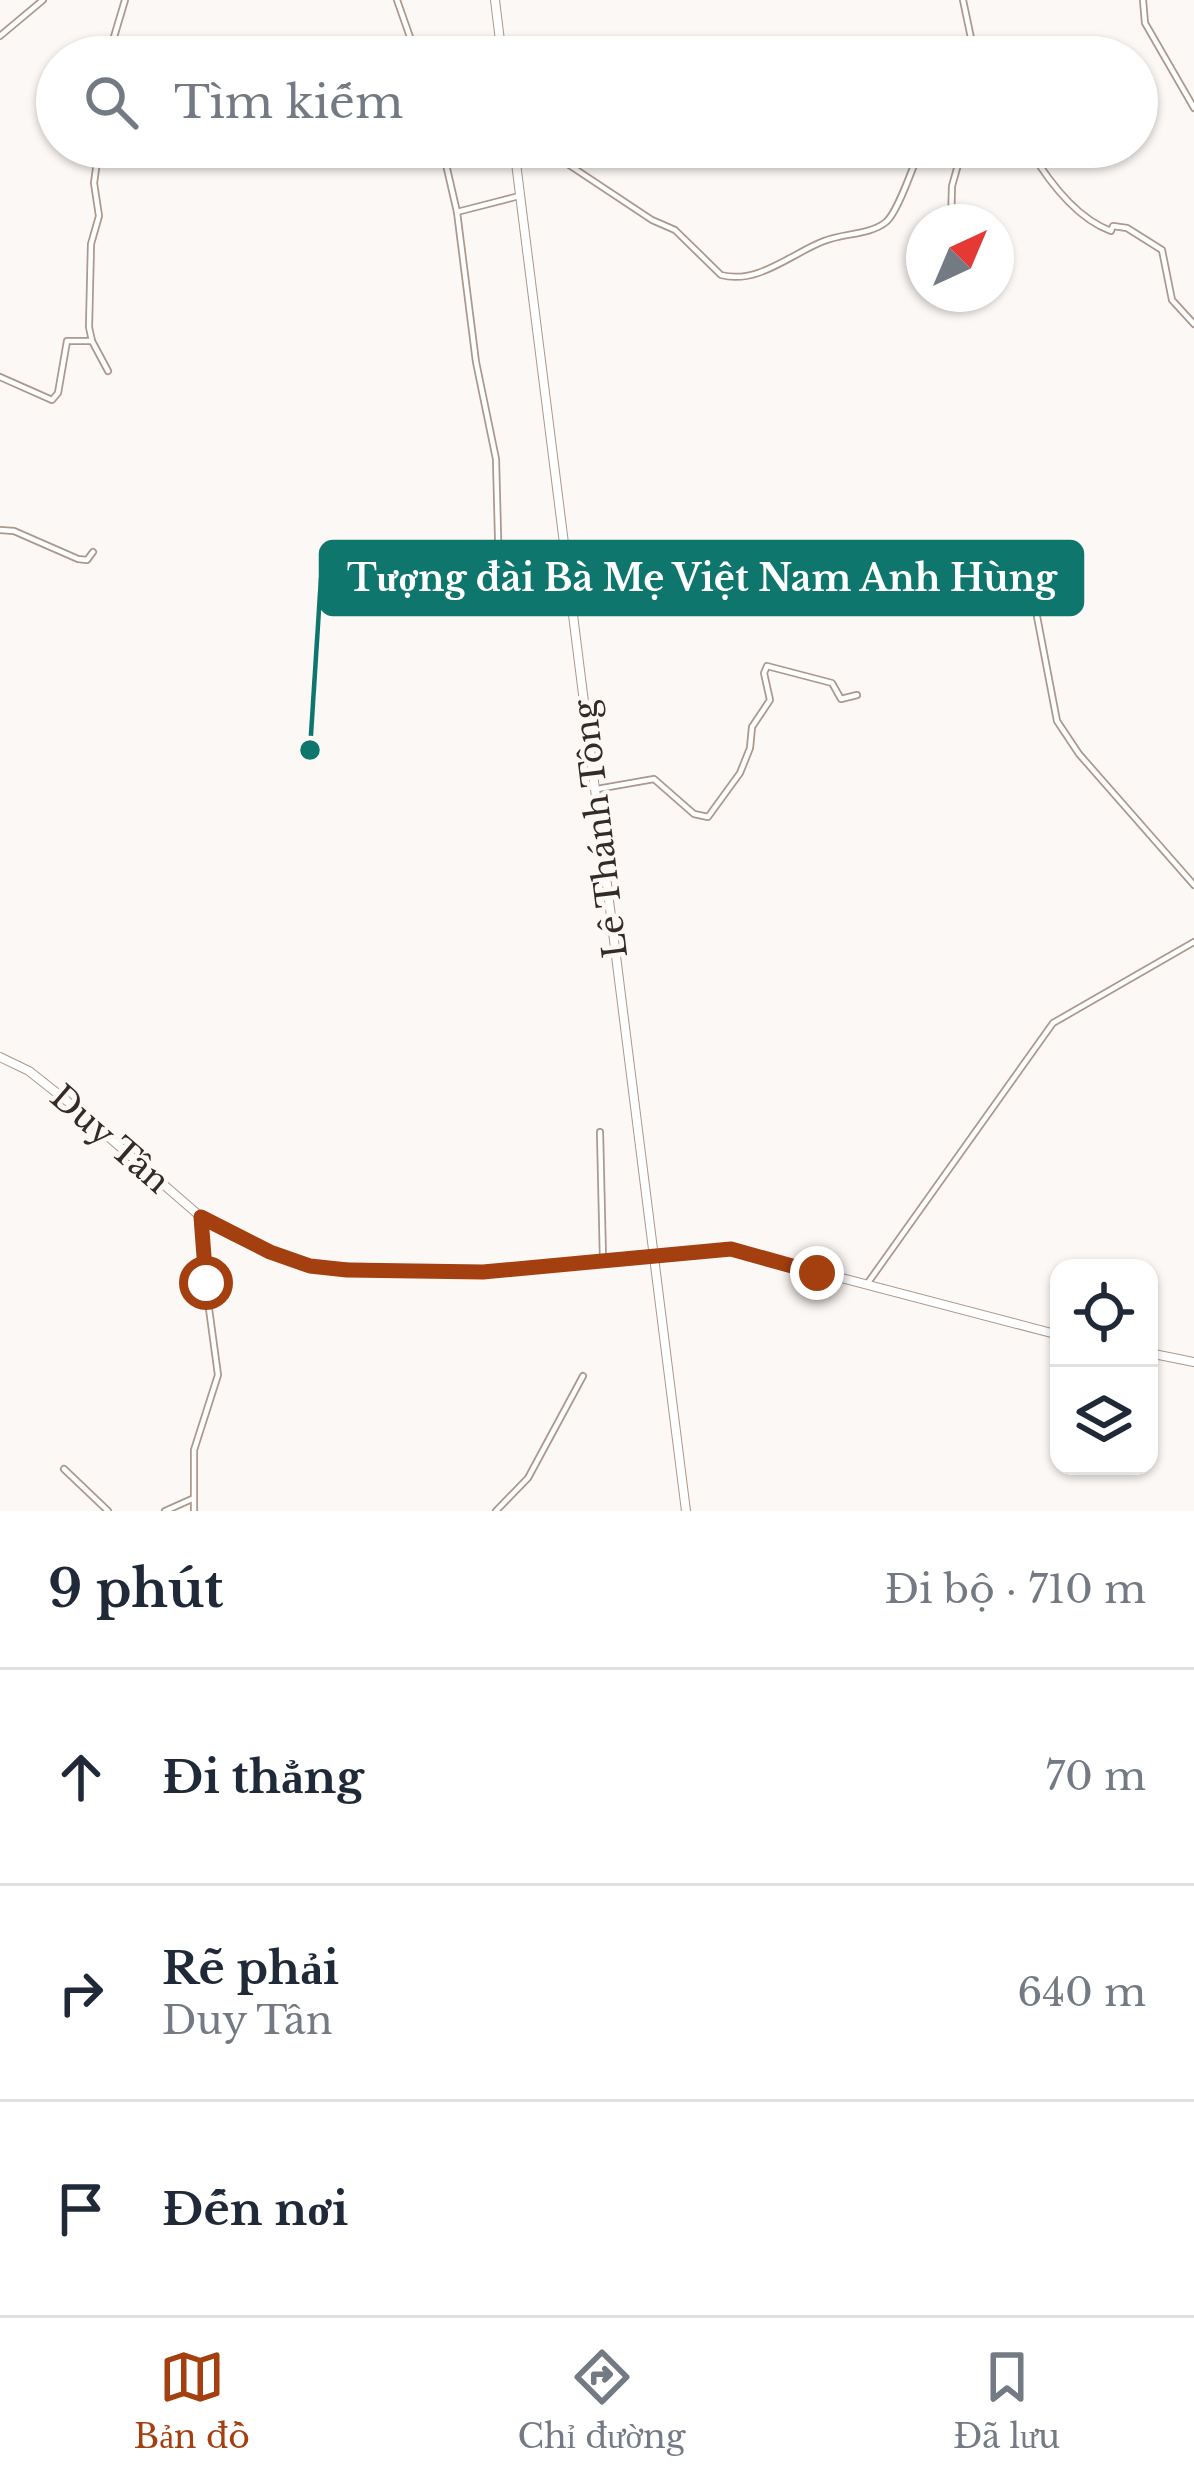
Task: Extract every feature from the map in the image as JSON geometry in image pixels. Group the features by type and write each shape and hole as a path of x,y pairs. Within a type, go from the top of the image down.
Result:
{"street":[{"path":"0,36 43,0"},
{"path":"114,36 125,0"},
{"path":"397,0 410,36"},
{"path":"495,0 499,36"},
{"path":"964,0 971,36"},
{"path":"1142,0 1153,36"},
{"path":"1158,45 1194,108"},
{"path":"96,168 99,216 91,244 92,341 107,371"},
{"path":"447,168 496,459 500,612"},
{"name":"Lê Thánh Tông","path":"516,168 686,1511"},
{"path":"574,168 675,230 721,274 731,277 781,264 824,241 886,223 901,200 912,168"},
{"path":"952,204 957,168"},
{"path":"1044,168 1095,225 1111,231 1113,226 1127,229 1162,250 1172,300 1194,324"},
{"path":"457,212 519,196"},
{"path":"0,377 55,399 67,341 92,341"},
{"path":"0,530 14,531 78,560 87,560 92,552"},
{"path":"1035,606 1057,721 1079,754 1194,886"},
{"path":"597,789 654,779 694,814 708,817 740,773 752,727 770,700 764,673 767,666 832,683 841,699 857,694"},
{"path":"867,1284 1053,1024 1194,941"},
{"name":"Duy Tân","path":"0,1058 29,1071 67,1100 201,1217 232,1236 310,1266 483,1272 731,1249 1050,1333"},
{"path":"601,1132 603,1259"},
{"path":"194,1511 194,1450 218,1375 201,1217"},
{"path":"1158,1355 1194,1362"},
{"path":"496,1511 528,1478 583,1376"},
{"path":"64,1468 108,1511"},
{"path":"165,1511 194,1498"}],"place":[{"name":"Tượng đài Bà Mẹ Việt Nam Anh Hùng","path":"310,750"}],"route":[{"path":"206,1283 201,1217 270,1252 310,1266 347,1270 483,1272 731,1249 817,1273"}]}
